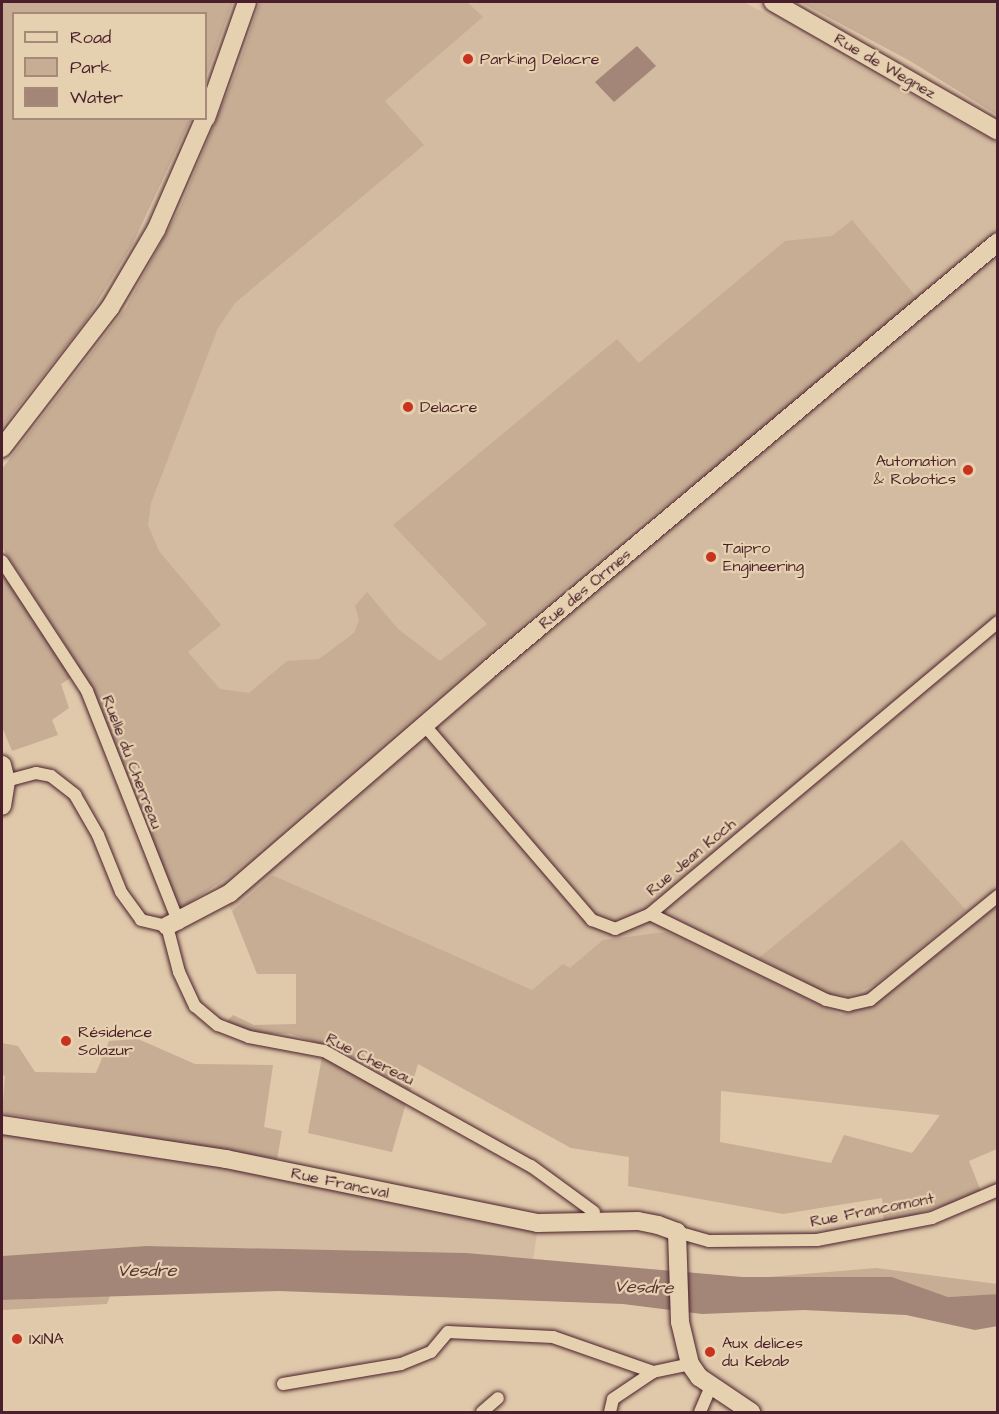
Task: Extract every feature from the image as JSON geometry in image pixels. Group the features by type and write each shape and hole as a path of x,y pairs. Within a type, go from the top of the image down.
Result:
{"street":[{"path":"207,115 247,2"},
{"name":"Rue de Wegnez","path":"773,2 998,131"},
{"path":"2,448 111,308 156,230 205,120"},
{"name":"Rue des Ormes","path":"173,924 230,893 998,242"},
{"name":"Ruelle du Cherreau","path":"2,561 87,691 173,924"},
{"name":"Rue Jean Koch","path":"426,727 592,920 615,929 650,914 998,622"},
{"path":"2,806 4,773 36,773 64,783 88,814 132,910 141,920 173,924"},
{"path":"650,914 826,999 848,1005 870,1000 998,896"},
{"name":"Rue Chereau","path":"173,924 179,972 195,1006 218,1026 249,1037 324,1051 531,1166 594,1212"},
{"name":"Rue Francval","path":"2,1125 226,1159 538,1223 638,1221 679,1240"},
{"name":"Rue Francomont","path":"679,1240 817,1240 932,1218 998,1190"},
{"path":"679,1240 680,1322 690,1364 711,1386 751,1413"},
{"path":"283,1384 401,1364 431,1352 448,1332 553,1337 653,1372"},
{"path":"610,1413 613,1399 653,1372 690,1364"},
{"path":"700,1413 711,1386"},
{"path":"482,1413 498,1398"}],"shaded area":[{"path":"260,2 744,2 998,143 997,1065 721,1090 272,875 232,911 216,884 203,892 130,781 76,661 2,547 2,469 126,308 180,208 237,70"},
{"path":"2,1132 231,1164 538,1226 533,1260 466,1253 146,1246 2,1256"}],"green space":[{"path":"2,2 233,2 207,74 207,12 12,12 12,120 191,120 132,245 85,322 2,427"},
{"path":"260,2 467,2 483,17 385,101 424,145 235,303 218,328 151,503 148,525 159,551 221,625 188,652 220,689 249,693 287,661 319,659 354,633 359,620 355,606 367,592 398,629 440,661 487,624 393,525 617,339 639,363 785,241 832,236 852,220 918,299 733,454 633,530 228,877 177,911 130,781 76,661 2,547 2,469 126,308 180,208 237,70"},
{"path":"800,2 997,2 997,115 910,61"},
{"path":"2,567 72,677 61,684 69,708 52,720 58,735 12,751 2,727"},
{"path":"902,840 966,910 876,984 851,995 828,994 759,958"},
{"path":"272,875 532,990 563,964 570,968 603,940 666,932 841,1015 876,1004 997,906 997,1149 969,1161 982,1194 884,1224 882,1198 783,1214 628,1186 629,1157 571,1148 418,1064 410,1091 341,1051 291,1034 253,1033 226,1022 233,1015 254,1025 296,1024 296,974 257,974 232,911","holes":["721,1091 940,1115 912,1153 844,1135 831,1163 720,1142"]},
{"path":"138,1039 195,1064 273,1065 264,1127 282,1131 277,1159 2,1113 5,1076 2,1075 2,1043 18,1046 35,1072 96,1073 109,1041"},
{"path":"322,1057 351,1069 406,1103 392,1152 308,1133"},
{"path":"876,1268 997,1284 997,1294 948,1297 892,1277 768,1277"},
{"path":"110,1296 107,1304 2,1310 2,1300"}],"water":[{"path":"637,46 656,66 614,102 595,82"},
{"name":"Vesdre","path":"146,1246 466,1253 742,1277 892,1277 948,1297 997,1294 998,1326 975,1330 906,1315 804,1310 702,1314 623,1304 279,1291 2,1300 2,1256"}],"place":[{"name":"Parking Delacre","path":"468,59"},
{"name":"Delacre","path":"408,407"},
{"name":"Automation & Robotics","path":"968,470"},
{"name":"Taipro Engineering","path":"711,557"},
{"name":"Résidence Solazur","path":"66,1041"},
{"name":"IXINA","path":"17,1339"},
{"name":"Aux delices du Kebab","path":"710,1352"}]}
